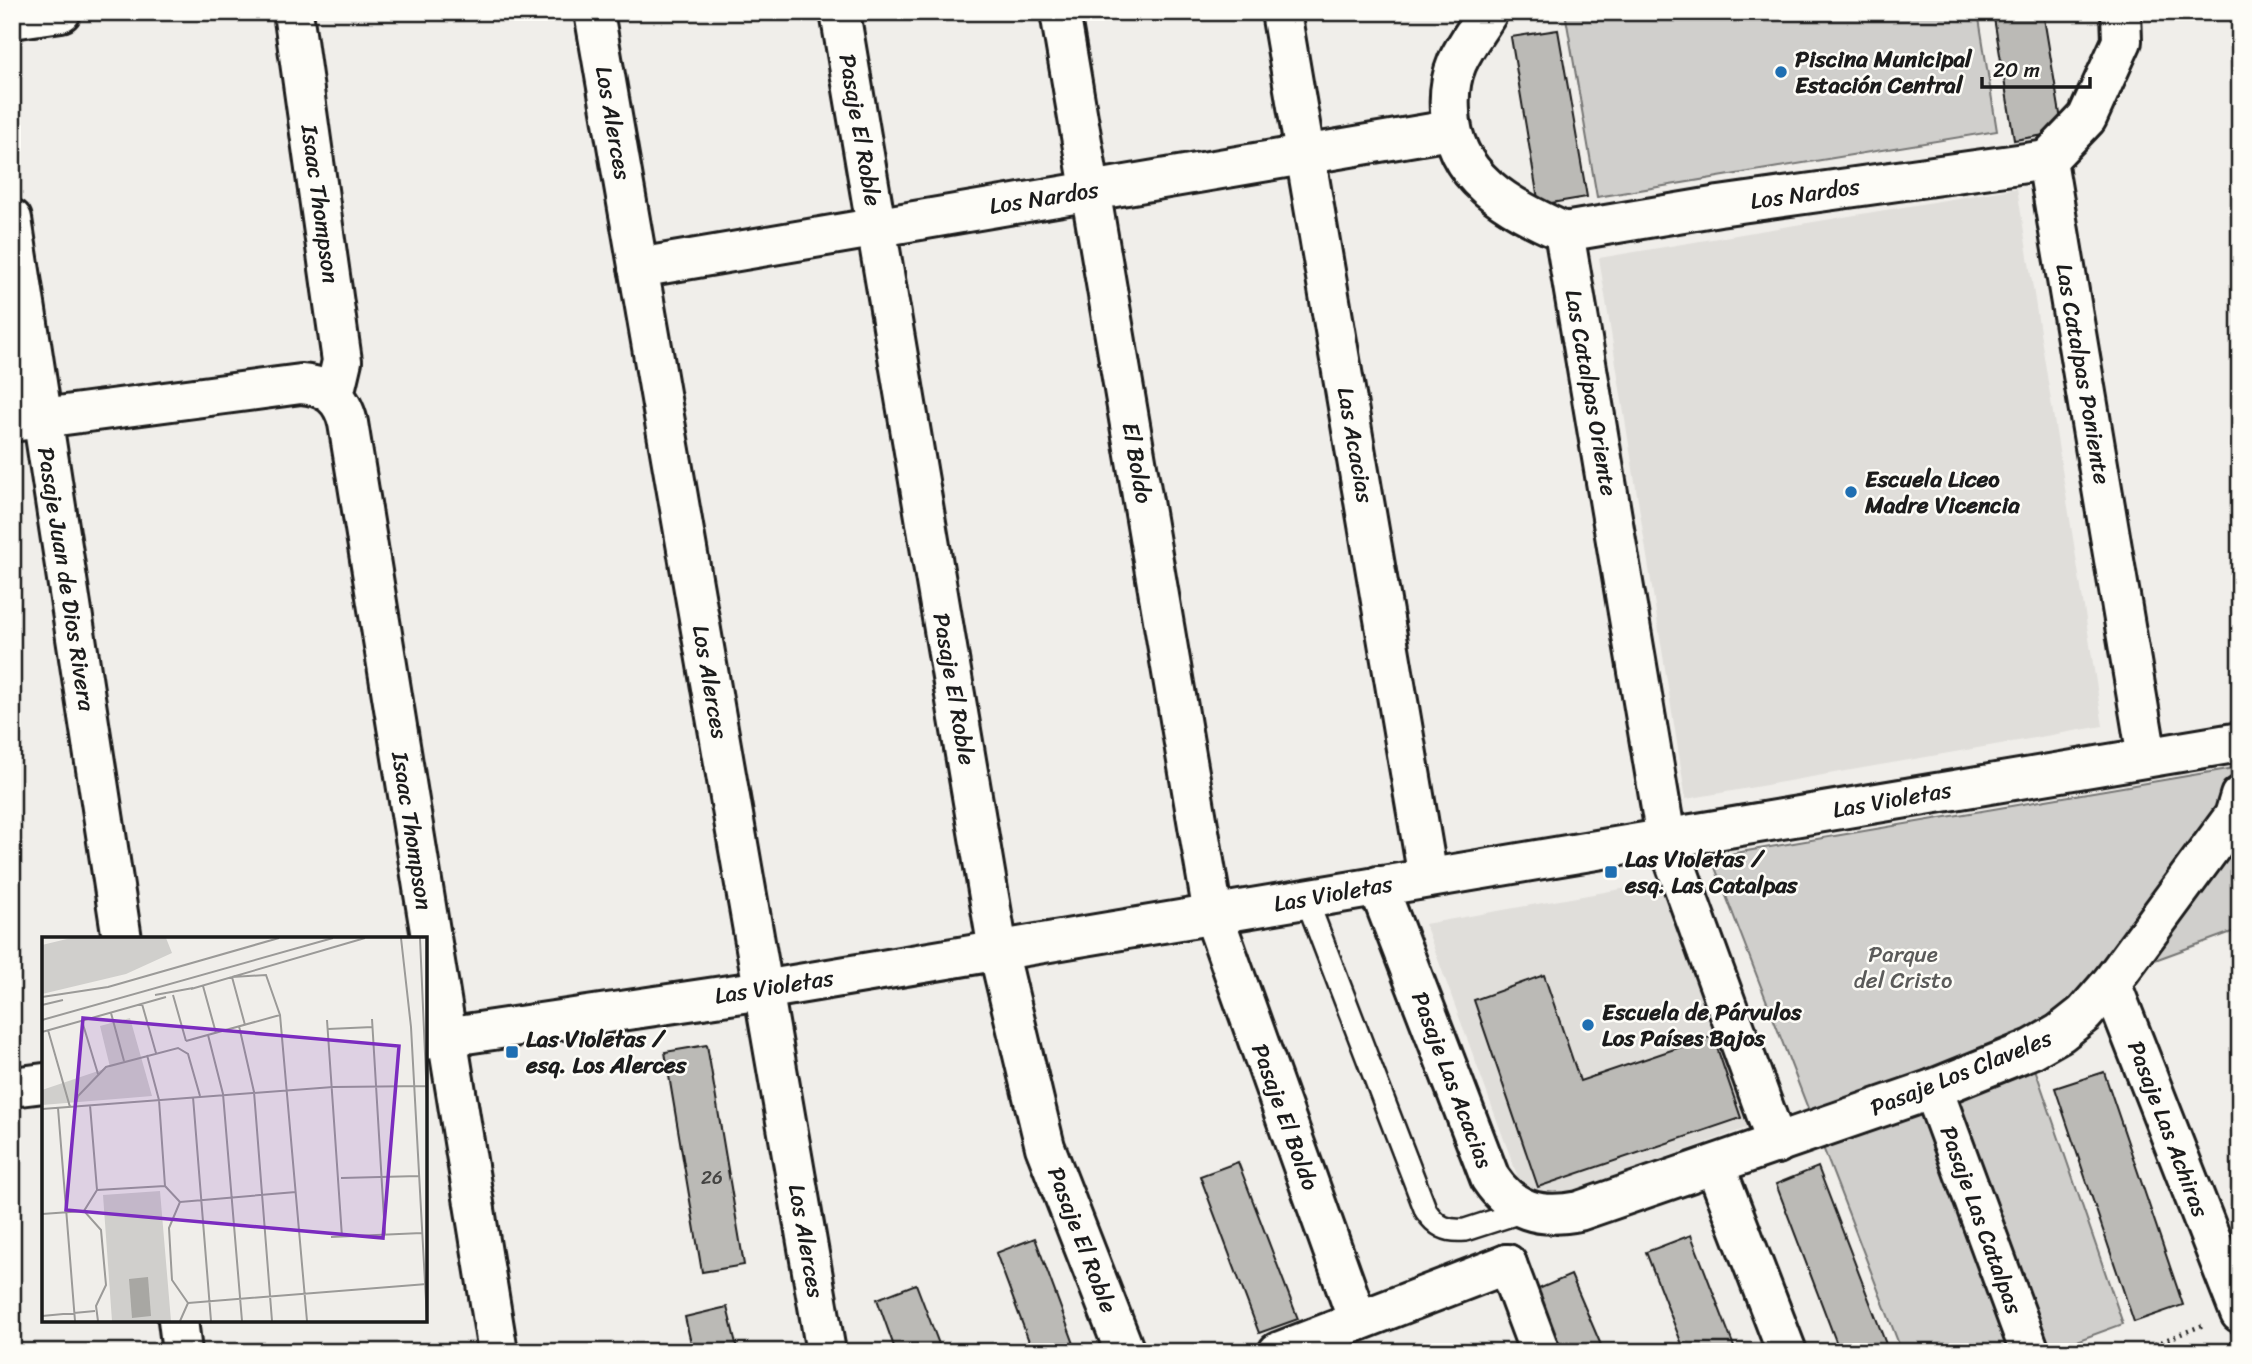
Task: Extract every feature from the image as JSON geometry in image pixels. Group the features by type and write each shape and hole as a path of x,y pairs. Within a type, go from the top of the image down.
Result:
{"street":[{"path":"12,19 61,12"},
{"name":"Isaac Thompson","path":"293,12 342,360 334,395 341,403 348,423 421,937"},
{"name":"Los Alerces","path":"594,12 826,1352"},
{"name":"Pasaje El Roble","path":"840,12 998,950 1045,1147 1125,1352"},
{"name":"El Boldo","path":"1060,12 1213,914"},
{"name":"Las Acacias","path":"1282,12 1428,878"},
{"path":"1488,12 1457,64 1450,97 1450,130 1464,165 1494,195 1564,232"},
{"path":"2047,160 2087,118 2122,41 2121,12"},
{"name":"Los Nardos","path":"638,268 1450,130"},
{"name":"Los Nardos","path":"1564,232 1718,206 2047,160"},
{"name":"Las Catalpas Poniente","path":"2047,160 2147,757"},
{"name":"Pasaje Juan de Dios Rivera","path":"12,219 27,420 122,937"},
{"name":"Las Catalpas Oriente","path":"1564,232 1666,838"},
{"path":"27,420 300,384 313,385 334,395"},
{"name":"Las Violetas","path":"435,1039 763,989 2240,742"},
{"name":"Pasaje Los Claveles","path":"1524,1211 1558,1216 1578,1211 1933,1089 2032,1049 2060,1033 2084,1014 2111,983 2234,817 2240,796"},
{"path":"1666,838 1777,1144"},
{"name":"Pasaje Las Acacias","path":"1378,886 1490,1178 1500,1194 1524,1211"},
{"name":"Pasaje El Boldo","path":"1213,914 1358,1321"},
{"name":"Isaac Thompson","path":"427,982 435,1039 498,1352"},
{"name":"Pasaje Las Achiras","path":"2111,983 2239,1312"},
{"path":"12,1087 42,1083"},
{"name":"Pasaje Las Catalpas","path":"1933,1089 2030,1352"},
{"path":"1715,1165 1787,1352"},
{"path":"1524,1211 1507,1264 1540,1352"},
{"path":"1295,1349 1358,1321 1507,1264"},
{"path":"178,1322 182,1352"}],"lane":[{"path":"1306,898 1426,1211 1433,1222 1455,1231 1465,1230 1524,1211"}],"path":[{"path":"2135,1352 2239,1312"}],"shaded area":[{"name":"Escuela Liceo Madre Vicencia","path":"2017,188 2103,726 1686,799 1599,258"},
{"name":"Escuela de Párvulos Los Países Bajos","path":"1661,882 1752,1126 1543,1202 1524,1194 1425,924"}],"green space":[{"name":"Piscina Municipal Estación Central","path":"1565,12 1978,12 1997,131 1597,197"},
{"name":"Parque del Cristo","path":"2240,767 2240,929 2144,964 2024,1037 2123,1324 2046,1352 1902,1352 1711,857"}],"building":[{"path":"1993,12 2043,12 2063,132 2014,140"},
{"path":"1558,30 1587,197 1539,205 1511,37"},
{"path":"1544,975 1580,1081 1713,1036 1741,1118 1538,1187 1474,1000"},
{"path":"707,1045 744,1265 702,1272 665,1052"},
{"path":"2104,1072 2183,1305 2134,1322 2055,1088"},
{"path":"1238,1162 1298,1319 1259,1333 1200,1176"},
{"path":"1818,1167 1889,1352 1840,1352 1776,1184"},
{"path":"1691,1235 1736,1352 1685,1352 1646,1252"},
{"path":"1035,1238 1077,1352 1033,1352 996,1253"},
{"path":"1571,1275 1604,1352 1559,1352 1534,1291"},
{"path":"916,1284 942,1352 896,1352 877,1299"},
{"path":"727,1307 738,1352 693,1352 685,1317"}],"place":[{"name":"Piscina Municipal Estación Central","path":"1781,72"},
{"name":"Escuela Liceo Madre Vicencia","path":"1851,492"},
{"name":"Las Violetas / esq. Las Catalpas","path":"1611,872"},
{"name":"Escuela de Párvulos Los Países Bajos","path":"1588,1025"},
{"name":"Las Violetas / esq. Los Alerces","path":"512,1052"}]}
